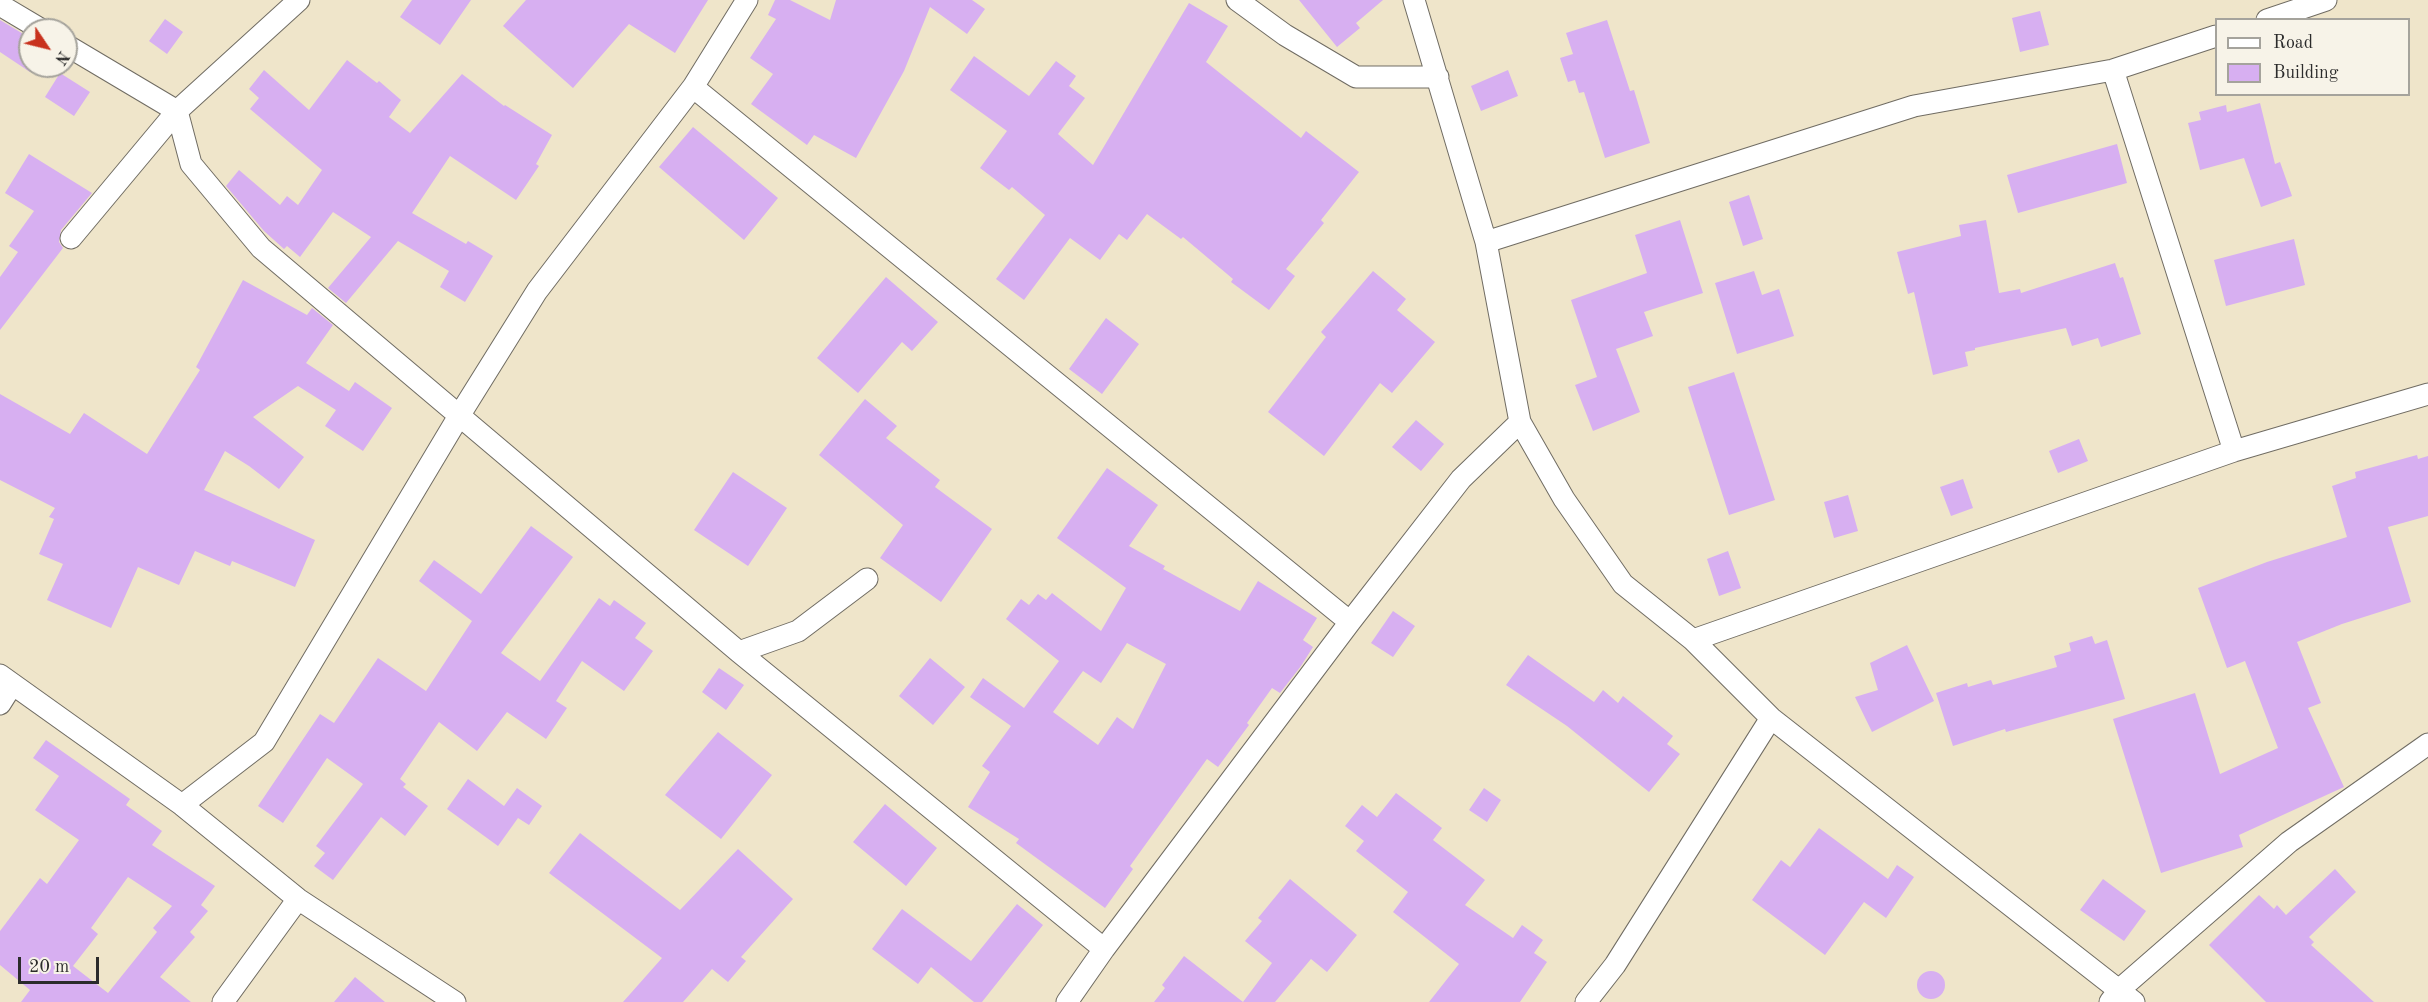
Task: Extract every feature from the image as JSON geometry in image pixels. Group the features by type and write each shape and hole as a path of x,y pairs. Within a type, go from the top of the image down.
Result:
{"street":[{"path":"71,238 177,111 299,0"},
{"path":"182,805 264,742 459,416 537,291 693,87 747,0"},
{"path":"1237,0 1285,35 1356,76 1438,78"},
{"path":"1414,0 1486,243 1520,422 1564,499 1623,584 1693,640 1771,718 2121,998 2289,842 2428,744"},
{"path":"2273,18 2326,0"},
{"path":"0,5 22,18"},
{"path":"1486,243 1914,106 2113,70 2215,37"},
{"path":"78,52 177,111 191,164 261,248 739,652 1104,949"},
{"path":"2113,70 2234,451"},
{"path":"693,87 1350,622"},
{"path":"1693,640 2234,451 2428,394"},
{"path":"1067,1002 1104,949 1350,622 1461,479 1520,422"},
{"path":"739,652 798,631 867,579"},
{"path":"0,704 6,680 182,805 298,899 455,1002"},
{"path":"1586,1002 1615,965 1771,718"},
{"path":"223,1002 298,899"}],"building":[{"path":"412,0 471,0 440,45 400,17"},
{"path":"526,0 708,0 675,53 629,24 573,88 503,26"},
{"path":"775,0 790,0 830,20 836,0 972,0 985,9 967,34 930,7 904,71 856,158 814,135 807,145 751,104 773,74 750,58 776,19 768,15"},
{"path":"1299,0 1383,0 1356,23 1360,28 1337,47"},
{"path":"1189,3 1228,26 1206,62 1301,138 1306,131 1359,172 1321,220 1324,223 1286,269 1295,276 1269,310 1231,282 1233,279 1183,237 1181,239 1147,214 1127,240 1119,234 1100,260 1070,238 1024,300 996,279 1045,215 1012,187 1009,190 980,168 1007,131 950,90 974,56 1029,96 1056,61 1076,76 1069,86 1085,98 1058,134 1093,165"},
{"path":"2040,11 2049,45 2020,52 2012,18"},
{"path":"165,19 183,32 167,54 149,41"},
{"path":"0,20 18,31 18,64 0,52"},
{"path":"1607,20 1630,91 1634,90 1650,143 1605,158 1584,92 1579,93 1575,80 1568,82 1560,58 1573,54 1566,33"},
{"path":"347,60 377,83 379,81 401,100 389,117 410,133 462,74 504,106 552,135 536,164 539,166 516,200 450,156 412,213 466,244 468,241 493,256 465,302 440,287 449,271 398,241 346,303 328,288 371,237 333,212 300,257 287,246 284,249 264,231 226,186 239,170 280,205 287,196 298,205 322,170 250,109 259,98 249,89 264,70 309,110"},
{"path":"1508,70 1518,96 1481,111 1471,86"},
{"path":"57,78 68,78 90,92 74,116 45,97"},
{"path":"2260,103 2275,164 2280,162 2292,196 2261,207 2244,158 2200,170 2188,123 2201,120 2199,112 2226,105 2227,112"},
{"path":"693,127 778,198 744,240 659,167"},
{"path":"2117,144 2127,183 2018,213 2007,175"},
{"path":"29,154 92,193 61,230 59,242 63,248 0,330 0,277 18,252 9,246 34,211 5,193"},
{"path":"1749,195 1763,239 1743,246 1729,202"},
{"path":"1680,220 1703,293 1644,312 1653,336 1616,349 1640,412 1593,431 1575,385 1597,377 1571,300 1647,273 1635,235"},
{"path":"1986,220 1999,293 2020,289 2021,293 2115,263 2120,278 2123,277 2141,334 2101,347 2098,338 2072,346 2066,328 1975,348 1975,350 1965,352 1968,366 1933,375 1914,292 1908,294 1897,252 1961,236 1959,225"},
{"path":"2294,239 2305,285 2226,306 2214,260"},
{"path":"1373,271 1406,299 1397,310 1435,342 1392,393 1380,383 1324,456 1268,412 1326,337 1321,332"},
{"path":"1754,271 1762,295 1779,289 1794,336 1737,354 1715,283"},
{"path":"886,277 938,322 912,351 902,342 858,393 817,358"},
{"path":"243,280 307,315 312,308 333,325 306,363 349,391 355,382 392,408 363,451 325,426 336,410 298,386 253,417 304,457 279,489 225,451 204,490 315,540 295,587 232,561 230,566 195,551 179,585 138,567 111,628 47,600 63,564 39,554 54,519 49,517 55,508 0,480 0,394 70,434 84,413 147,454 200,370 196,367"},
{"path":"1106,318 1139,344 1102,394 1069,369"},
{"path":"1734,372 1775,500 1729,515 1688,387"},
{"path":"865,399 897,426 886,438 940,480 935,487 992,529 941,602 880,558 903,525 819,455"},
{"path":"1416,420 1444,444 1421,471 1392,447"},
{"path":"2079,439 2088,461 2058,473 2049,451"},
{"path":"2417,455 2418,459 2428,456 2428,516 2388,527 2411,602 2342,624 2297,642 2321,703 2308,708 2344,787 2239,835 2243,847 2161,873 2113,719 2195,693 2220,774 2278,748 2245,661 2227,668 2198,588 2267,562 2347,537 2332,486 2356,478 2355,472"},
{"path":"1107,468 1158,505 1129,546 1165,566 1163,569 1240,611 1258,581 1317,618 1303,640 1313,647 1301,666 1280,693 1272,688 1247,723 1249,725 1218,767 1207,759 1130,866 1133,869 1105,908 1016,843 1019,839 968,807 990,772 982,766 1011,726 970,697 983,678 1024,708 1059,661 1006,619 1021,599 1029,605 1038,594 1046,600 1052,593 1101,631 1126,588 1057,538","holes":["1127,643 1166,664 1133,729 1117,717 1098,745 1053,712 1083,671 1101,683"]},
{"path":"733,472 787,508 748,566 694,530"},
{"path":"1963,479 1973,508 1951,516 1940,487"},
{"path":"1848,495 1858,531 1834,538 1824,502"},
{"path":"531,526 573,557 501,653 540,681 599,598 610,606 614,600 646,623 635,638 653,651 624,691 582,661 556,701 567,708 546,739 507,712 477,751 439,722 400,779 406,784 403,787 428,806 405,836 381,817 333,880 314,866 325,853 316,846 363,784 327,758 283,823 258,806 320,714 334,723 378,658 426,691 472,621 419,581 434,560 481,594"},
{"path":"1728,551 1741,588 1719,596 1707,559"},
{"path":"1393,611 1415,626 1393,657 1371,643"},
{"path":"2092,636 2095,644 2107,640 2125,699 2006,732 2005,729 1953,746 1936,693 1967,683 1968,687 1991,680 1993,685 2057,667 2054,656 2071,651 2069,643"},
{"path":"1907,645 1934,701 1872,732 1855,697 1878,690 1870,663"},
{"path":"1528,655 1594,702 1603,690 1618,703 1623,696 1673,736 1667,744 1680,754 1649,792 1567,726 1506,685"},
{"path":"930,658 965,687 933,725 899,696"},
{"path":"719,668 744,685 726,710 702,692"},
{"path":"718,732 772,775 721,839 665,795"},
{"path":"46,740 130,799 126,805 162,831 152,845 215,886 201,905 208,911 190,932 195,937 160,977 191,1002 21,1002 30,990 0,965 0,931 40,878 47,884 79,840 35,810 59,776 33,758","holes":["128,877 172,906 153,928 157,932 108,993 73,966 98,934 91,928"]},
{"path":"468,779 504,806 517,788 542,806 529,825 518,818 498,846 447,809"},
{"path":"1484,788 1501,800 1487,822 1469,810"},
{"path":"1396,793 1442,828 1433,840 1485,880 1465,905 1513,938 1522,925 1543,940 1534,953 1547,962 1520,1002 1429,1002 1459,964 1393,912 1408,892 1356,851 1364,841 1345,826 1362,805 1377,817"},
{"path":"885,804 937,848 906,886 853,842"},
{"path":"1819,828 1888,879 1897,865 1914,877 1886,918 1864,902 1825,955 1752,900 1781,860 1790,867"},
{"path":"580,833 680,910 738,849 793,899 741,957 746,961 728,982 712,969 683,1002 623,1002 662,958 549,873"},
{"path":"2335,869 2356,892 2309,937 2314,942 2311,945 2374,1002 2266,1002 2209,945 2259,895 2274,909 2277,905 2286,915"},
{"path":"1290,879 1357,935 1327,972 1311,959 1275,1002 1243,1002 1272,963 1245,941 1262,921 1258,918"},
{"path":"2103,879 2146,911 2124,941 2080,910"},
{"path":"1017,904 1043,925 982,1002 974,1002 931,967 918,984 872,949 902,909 971,961"},
{"path":"1184,956 1243,1002 1154,1002 1165,988 1162,985"},
{"path":"1931,971 1941,975 1945,985 1941,995 1931,999 1921,995 1917,985 1921,975"},
{"path":"355,977 385,1002 334,1002"}]}
